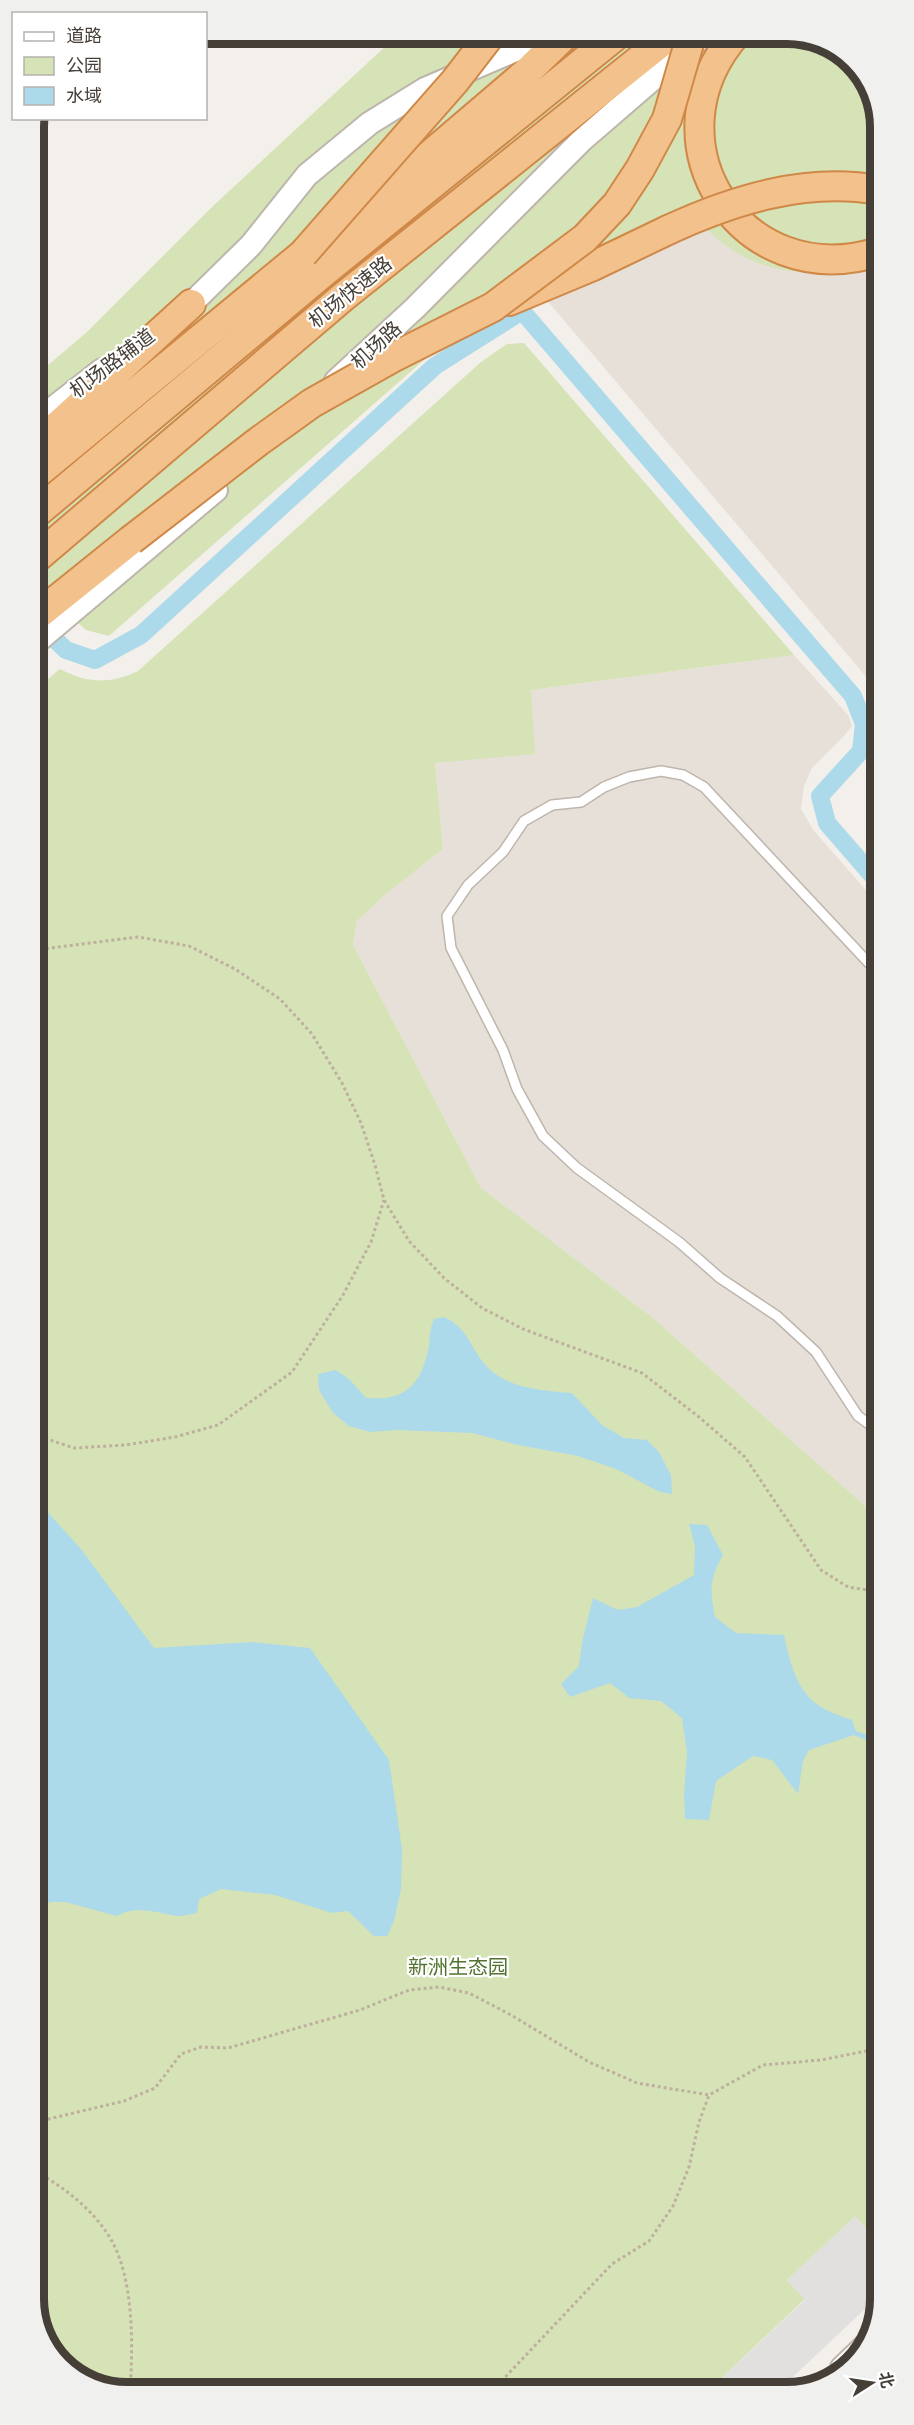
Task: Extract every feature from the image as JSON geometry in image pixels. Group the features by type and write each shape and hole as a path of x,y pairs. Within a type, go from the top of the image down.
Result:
{"highway":[{"path":"313,263 484,44"},
{"path":"44,468 313,263 410,172 526,73 556,44"},
{"name":"机场快速路","path":"44,506 313,263 604,44"},
{"name":"机场快速路","path":"44,551 342,297 659,44"},
{"path":"494,308 585,238 617,204 640,170 667,119 689,44"},
{"path":"727,44 710,76 698,115 701,158 716,193 736,219 755,235 778,248 806,257 832,259 870,255"},
{"path":"51,613 131,540 242,454 312,403 392,358 494,308 593,266 705,213 786,190 830,187 870,190"},
{"path":"44,438 191,304"}],"street":[{"path":"191,304 251,245 307,175 370,123 425,88 529,44"},
{"name":"机场路","path":"51,613 239,470 415,308 581,141 693,44"},
{"name":"机场路辅道","path":"44,415 191,304"}],"lane":[{"path":"870,964 704,787 683,775 661,771 629,777 604,787 581,801 552,805 524,821 503,852 468,885 447,916 451,948 502,1050 517,1089 543,1136 577,1168 680,1242 720,1278 777,1316 816,1352 858,1416 870,1425"}],"path":[{"path":"44,949 138,937 189,946 235,969 280,999 312,1034 342,1083 361,1123 384,1200 409,1241 444,1278 482,1308 523,1329 642,1373 699,1417 745,1457 820,1570 848,1587 870,1590"},
{"path":"44,1435 74,1448 126,1446 175,1437 218,1425 292,1372 343,1294 360,1263 371,1242 384,1200"},
{"path":"44,2119 124,2101 156,2088 181,2054 201,2047 228,2048 360,2010 409,1990 439,1987 469,1993 511,2015 589,2062 637,2083 709,2095 763,2065 821,2060 870,2049"},
{"path":"502,2382 612,2264 649,2241 673,2206 685,2177 699,2122 709,2095"},
{"path":"44,2176 55,2182 92,2214 112,2242 123,2273 130,2316 130,2381"}],"shaded area":[{"path":"698,222 870,261 870,681 545,298"},
{"path":"794,655 848,715 852,726 812,768 804,786 801,809 814,831 870,895 870,1510 652,1317 481,1188 353,945 357,921 386,894 443,849 435,763 531,690"},
{"path":"855,2216 870,2232 870,2304 787,2382 718,2382 805,2300 787,2280"}],"green space":[{"path":"388,44 804,45 829,55 846,68 857,80 870,115 870,265 823,272 804,272 768,266 734,251 698,222 522,274 109,636 86,630 44,593 44,369 86,333 213,206"},
{"name":"新洲生态园","path":"524,343 794,655 531,690 535,754 435,763 443,849 386,894 357,921 353,945 481,1188 652,1317 870,1510 870,2233 855,2217 787,2280 805,2299 718,2382 110,2380 85,2370 68,2357 57,2345 44,2310 44,683 60,669 90,680 109,680 138,671 481,362 507,344"}],"water":[{"path":"444,1317 463,1331 483,1362 501,1378 524,1386 572,1393 602,1425 624,1438 647,1440 659,1452 671,1475 672,1494 660,1492 616,1469 578,1456 518,1445 472,1433 396,1430 370,1432 349,1426 333,1413 319,1390 318,1374 336,1370 349,1379 366,1398 398,1395 413,1385 418,1377 428,1351 434,1319"},
{"path":"44,1508 81,1549 154,1648 252,1642 310,1648 389,1760 402,1849 401,1889 394,1921 387,1936 374,1936 348,1911 332,1913 275,1895 221,1889 199,1899 197,1913 182,1916 139,1910 117,1916 65,1902 50,1902 44,1906"},
{"path":"689,1524 707,1525 723,1555 715,1571 712,1585 715,1617 736,1633 784,1635 791,1664 804,1691 810,1699 822,1707 852,1720 857,1734 809,1750 803,1761 798,1794 772,1760 753,1756 716,1781 709,1820 685,1819 687,1753 682,1718 661,1701 629,1698 610,1683 570,1697 561,1684 579,1666 582,1642 593,1598 618,1610 637,1607 694,1575 695,1546"}],"waterway":[{"path":"44,629 66,650 95,660 141,635 435,366 522,311 853,696 864,724 861,751 820,796 827,823 870,873"},
{"path":"857,1734 870,1739"}]}
